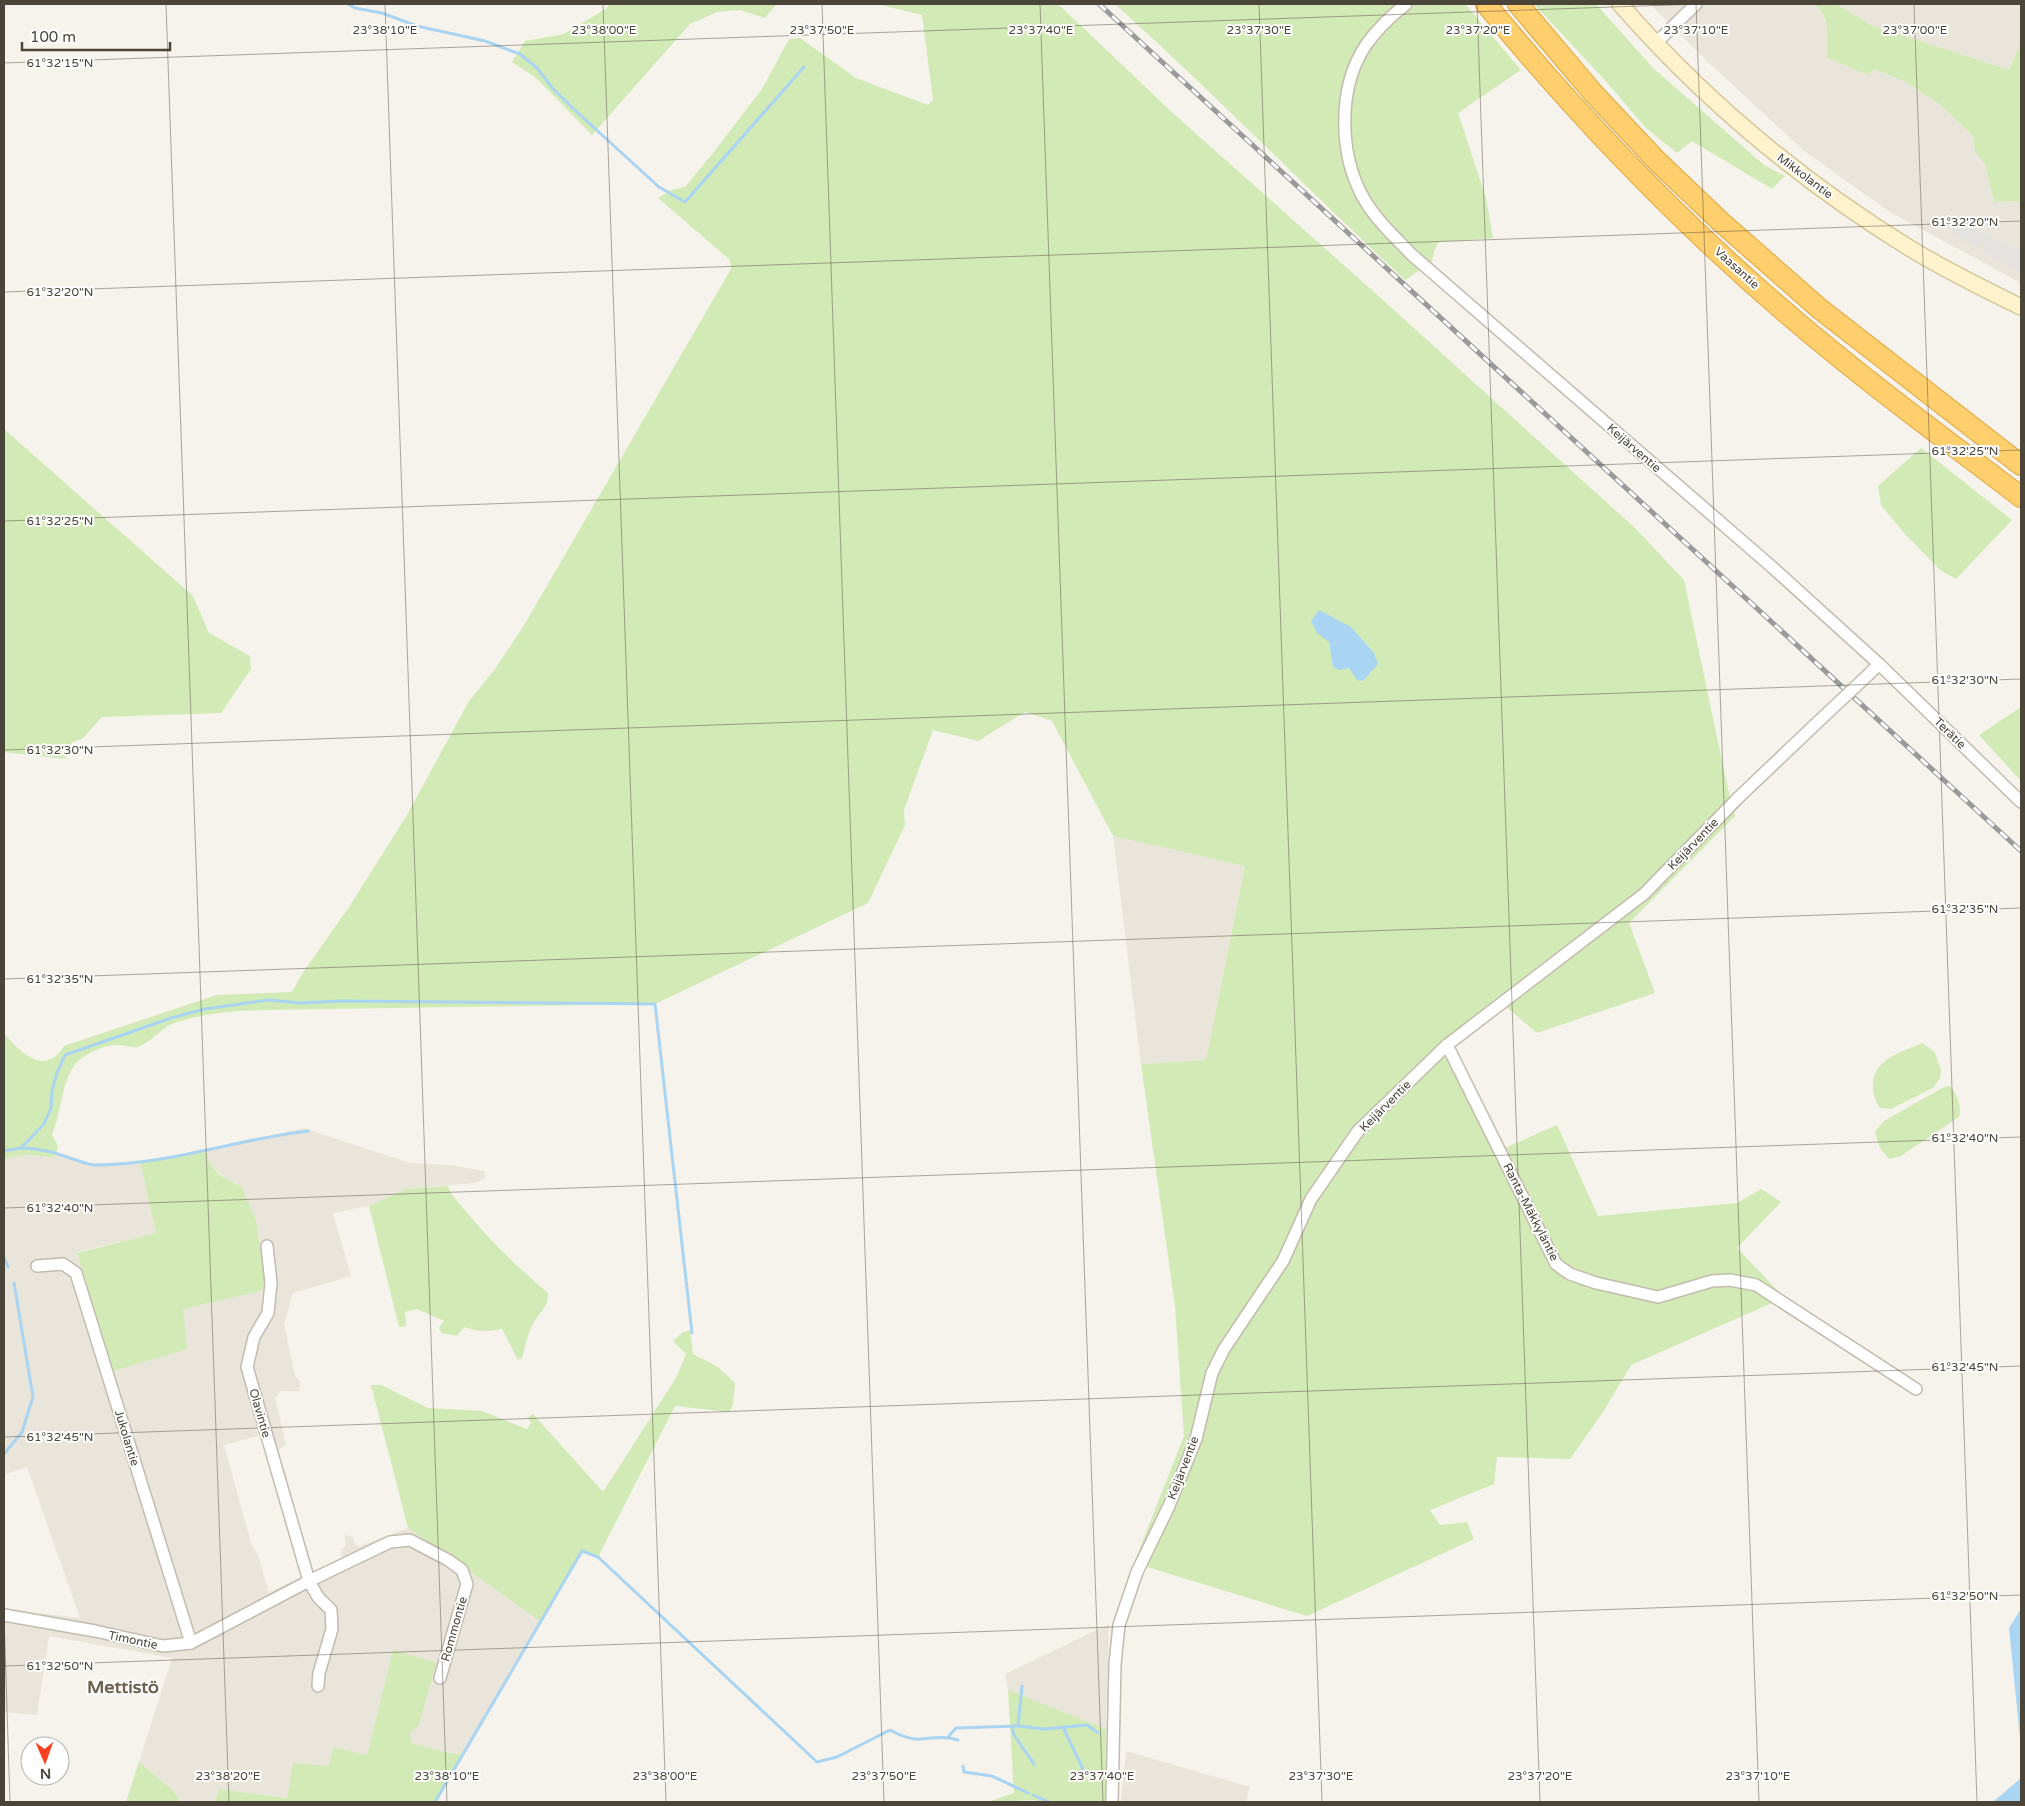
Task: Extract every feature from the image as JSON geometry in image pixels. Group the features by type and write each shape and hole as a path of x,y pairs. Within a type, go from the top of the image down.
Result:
{"highway":[{"name":"Vaasantie","path":"1486,4 1593,126 1674,210 1735,267 1843,361 2021,497"},
{"name":"Vaasantie","path":"1518,4 1594,94 1657,162 1721,222 1820,309 2021,465"}],"main road":[{"name":"Mikkolantie","path":"1620,4 1655,44 1704,93 1782,160 1911,249 2021,307"}],"street":[{"name":"Keijärventie","path":"1112,1802 1115,1664 1119,1626 1137,1572 1169,1506 1196,1439 1212,1373 1224,1349 1282,1261 1311,1199 1358,1131 1447,1045 1644,894 1739,797 1879,664 1772,567 1411,254 1375,214 1359,188 1349,160 1346,147 1345,113 1356,65 1366,46 1392,16 1406,4"},
{"path":"1655,44 1696,4"},
{"name":"Terätie","path":"1879,664 2021,802"},
{"name":"Ranta-Mäkkyläntie","path":"1447,1045 1556,1264 1570,1274 1596,1283 1658,1297 1712,1281 1730,1280 1756,1284 1916,1388"},
{"name":"Olavintie","path":"267,1246 271,1283 268,1313 254,1338 247,1367 309,1580 318,1597 331,1610 332,1628 318,1673 318,1686"},
{"name":"Jukolantie","path":"37,1266 63,1264 76,1273 191,1643"},
{"name":"Rommontie","path":"309,1580 390,1542 410,1540 462,1570 467,1584 440,1678"},
{"name":"Timontie","path":"4,1616 95,1631 163,1646 191,1643 309,1580"}],"shaded area":[{"path":"1650,4 1814,4 1820,9 1829,30 1827,58 1868,75 1874,69 1906,82 1942,106 1973,136 1975,152 1985,164 1994,202 2016,201 2021,203 2021,283 1890,212 1803,150 1707,61"},
{"path":"1836,4 2021,4 2021,42 2009,70 1871,25"},
{"path":"1958,220 2021,252 2021,272 2006,264 2010,255 2007,254 2003,262 1982,252 1986,243 1983,242 1978,250 1953,234 1955,232 1951,229"},
{"path":"1113,836 1245,866 1206,1060 1141,1064"},
{"path":"303,1128 410,1163 450,1165 484,1171 486,1178 474,1183 406,1189 369,1206 333,1213 351,1276 293,1293 284,1324 295,1376 301,1382 299,1391 281,1391 275,1398 286,1444 269,1459 262,1435 224,1445 252,1546 258,1555 269,1592 342,1561 341,1549 346,1546 344,1535 352,1536 357,1547 408,1528 540,1621 464,1754 449,1753 411,1743 393,1651 367,1755 334,1747 328,1766 287,1798 219,1789 215,1802 180,1802 174,1791 139,1762 172,1658 49,1636 37,1715 4,1712 4,1609 80,1618 27,1467 4,1475 4,1160 12,1157 35,1155 55,1158 56,1153 93,1165 140,1161 156,1233 77,1252 183,1309 261,1291 265,1281 256,1220 241,1186 226,1179 210,1164 206,1151"},
{"path":"1109,1624 1106,1729 1008,1690 1005,1674"},
{"path":"1126,1751 1250,1787 1246,1802 1121,1802"}],"green space":[{"path":"609,4 777,4 765,18 740,10 717,12 690,24 592,135 535,77 512,62 525,41 564,34 607,8"},
{"path":"877,4 1058,4 1175,115 1635,528 1684,580 1735,816 1629,923 1655,993 1537,1033 1498,1000 1442,1042 1496,1152 1557,1125 1598,1216 1737,1203 1761,1189 1781,1202 1737,1248 1780,1293 1772,1303 1631,1365 1603,1412 1570,1459 1497,1457 1494,1484 1430,1510 1440,1525 1467,1522 1474,1539 1307,1616 1134,1563 1184,1436 1175,1306 1141,1064 1206,1060 1245,866 1113,836 1052,721 1025,712 978,741 933,730 904,810 905,825 868,903 655,1004 263,1010 228,1012 195,1017 168,1026 151,1040 137,1047 112,1045 92,1052 80,1059 72,1069 63,1092 52,1135 58,1146 55,1158 36,1155 4,1160 4,1033 18,1048 33,1059 49,1060 57,1055 64,1046 217,995 292,992 407,815 469,701 495,669 523,627 731,269 730,260 658,198 671,190 685,187 762,89 789,39 800,38 856,78 928,105 933,100 922,15","holes":["1351,627 1361,640 1349,668 1339,670 1333,667 1329,642"]},
{"path":"1115,4 1465,4 1521,70 1458,113 1486,198 1493,238 1439,242 1434,251 1432,262 1405,280"},
{"path":"1534,4 1596,4 1653,68 1764,165 1785,176 1772,189 1692,141 1677,153 1646,128 1603,78"},
{"path":"1814,4 1836,4 1871,25 2009,70 2021,42 2021,203 2016,201 1994,202 1985,164 1975,152 1973,136 1942,106 1906,82 1874,69 1868,75 1827,58 1828,36 1826,22"},
{"path":"4,429 193,596 209,633 250,656 251,669 221,713 102,717 82,739 72,742 65,759 4,752"},
{"path":"1921,448 2012,520 1956,579 1940,570 1905,534 1881,505 1878,486"},
{"path":"2021,707 2021,781 1979,735"},
{"path":"1922,1043 1935,1053 1941,1070 1940,1078 1933,1088 1891,1109 1880,1108 1873,1088 1874,1076 1878,1069 1883,1063 1898,1053"},
{"path":"1950,1086 1958,1101 1959,1117 1901,1156 1889,1159 1880,1148 1875,1132 1884,1121 1944,1087"},
{"path":"206,1151 211,1164 218,1173 241,1186 256,1220 265,1281 261,1291 183,1309 187,1349 113,1371 77,1253 156,1233 140,1161"},
{"path":"448,1186 450,1192 484,1232 548,1293 547,1302 529,1333 522,1358 518,1360 502,1329 483,1331 464,1327 457,1336 441,1333 439,1328 444,1321 417,1309 405,1312 406,1326 399,1327 369,1206 406,1189"},
{"path":"690,1330 693,1354 718,1367 735,1383 733,1405 729,1412 675,1406 598,1557 582,1551 540,1621 408,1528 371,1385 381,1385 428,1408 482,1411 527,1429 531,1423 528,1417 533,1414 603,1492 676,1378 686,1354 673,1341 682,1333"},
{"path":"393,1650 436,1663 419,1725 410,1733 411,1743 449,1753 464,1754 435,1802 215,1802 219,1789 287,1798 293,1763 328,1766 334,1747 367,1755"},
{"path":"1008,1690 1106,1729 1105,1802 1036,1802 1035,1800 988,1802 1014,1793"},
{"path":"139,1762 174,1791 180,1802 126,1802"}],"water":[{"path":"1319,610 1351,627 1374,653 1378,664 1363,681 1357,680 1349,668 1339,670 1333,667 1329,642 1317,633 1311,621"},
{"path":"2021,1609 2021,1748 2009,1628"},
{"path":"2021,1778 2021,1802 1993,1802"}],"waterway":[{"path":"348,4 355,8 382,13 417,26 485,41 520,54 537,68 553,89 578,113 659,187 685,202 804,67"},
{"path":"4,1151 21,1148 44,1124 51,1108 52,1091 57,1073 65,1055 171,1018 205,1009 269,1000 300,1003 339,1001 655,1004 692,1333"},
{"path":"21,1148 48,1151 92,1165 122,1164 149,1161 308,1131"},
{"path":"4,1257 8,1267"},
{"path":"4,1454 22,1432 33,1397 14,1283"},
{"path":"435,1802 582,1551 598,1557 817,1762 837,1757 890,1730 913,1739 944,1738 958,1740"},
{"path":"1018,1726 1022,1686"},
{"path":"948,1737 956,1728 1018,1726 1044,1729 1087,1725 1098,1733"},
{"path":"1012,1727 1014,1735 1034,1764"},
{"path":"1063,1727 1083,1769"},
{"path":"963,1766 964,1772 992,1776 1028,1793"},
{"path":"1033,1795 1049,1802"}],"railway":[{"path":"1099,4 2021,851"}],"district":[{"name":"Mettistö","path":"123,1687"}]}
